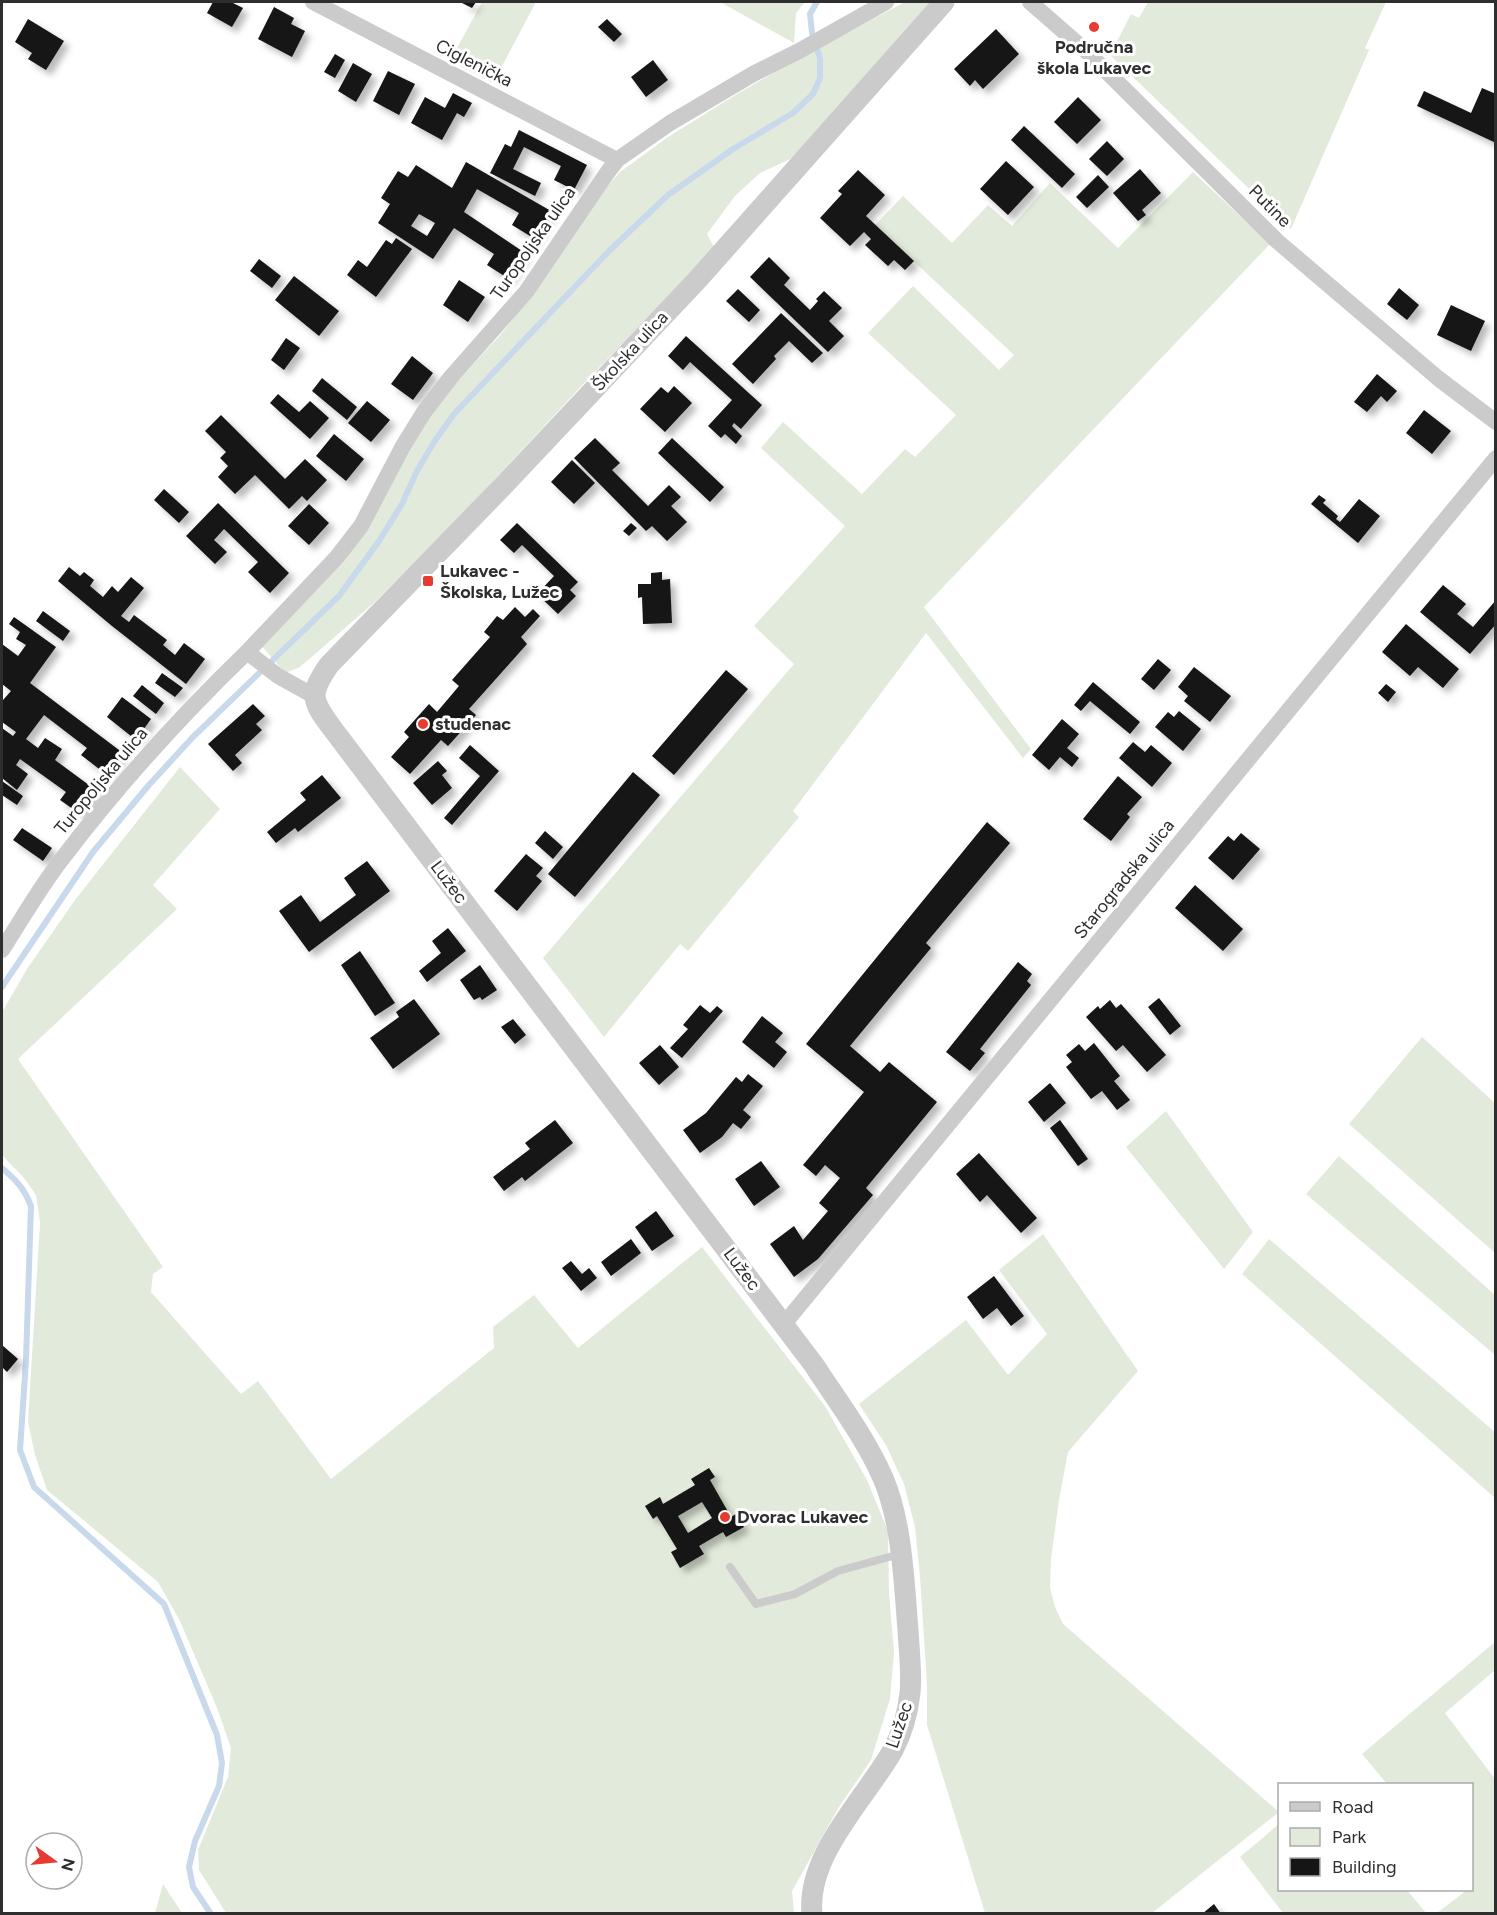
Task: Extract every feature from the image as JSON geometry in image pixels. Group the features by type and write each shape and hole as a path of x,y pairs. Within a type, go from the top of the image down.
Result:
{"street":[{"name":"Ciglenička","path":"313,2 617,160"},
{"name":"Turopoljska ulica","path":"2,950 61,860 126,779 198,700 252,656 337,557 361,526 403,446 424,412 451,377 526,292 617,160 670,123 753,74 886,2"},
{"name":"Školska ulica","path":"314,696 318,681 329,665 503,486 699,278 944,2"},
{"name":"Putine","path":"1030,2 1086,51 1277,241 1414,357 1496,422"},
{"name":"Starogradska ulica","path":"783,1324 1496,458"},
{"path":"252,656 278,676 314,696"},
{"name":"Lužec","path":"314,696 325,719 814,1365 870,1451 883,1479 892,1505 901,1554 910,1664 910,1693 905,1719 893,1749 824,1855 816,1874 811,1903 812,1914"}],"lane":[{"path":"730,1567 756,1604 795,1594 838,1571 901,1554"}],"green space":[{"path":"482,2 536,2 493,83 450,61"},
{"path":"720,2 805,2 796,13 794,43"},
{"path":"905,2 933,2 797,156 760,173 735,196 707,234 715,249 376,601 300,667 285,673 261,645 407,453 437,404 501,334 543,280 594,201 620,172 668,137 737,94 804,55"},
{"path":"1148,2 1386,2 1365,48 1369,50 1291,229 1110,55 1131,14 1139,18"},
{"path":"1193,172 1270,244 924,607 1031,749 1023,758 926,633 793,811 799,817 688,951 680,944 604,1037 543,958 794,664 754,626 845,526 761,448 783,422 862,494 905,449 915,457 956,415 868,333 913,286 999,370 1014,355 875,225 903,196 952,243 988,205 1012,226 1050,183 1118,248"},
{"path":"180,767 220,809 153,885 177,909 18,1059 163,1267 153,1274 151,1292 241,1394 258,1381 331,1479 494,1348 493,1327 534,1295 578,1348 702,1247 825,1406 867,1480 888,1531 889,1593 894,1652 890,1699 871,1760 839,1807 792,1891 794,1913 226,1913 199,1870 198,1850 228,1777 231,1748 217,1708 180,1621 158,1582 47,1490 35,1455 28,1422 40,1223 36,1195 24,1178 2,1155 2,1012 27,969 75,900"},
{"path":"1422,1037 1495,1103 1495,1253 1349,1124"},
{"path":"1166,1111 1253,1232 1224,1269 1126,1147"},
{"path":"1339,1156 1495,1295 1495,1355 1306,1194"},
{"path":"1043,1234 1138,1371 1068,1452 1051,1559 1050,1588 1063,1624 1278,1811 1152,1913 985,1913 927,1725 927,1684 915,1527 904,1484 886,1445 859,1404 966,1320 1008,1375 1047,1334 999,1270"},
{"path":"1269,1239 1495,1432 1495,1498 1242,1274"},
{"path":"1495,1642 1495,1670 1445,1713 1495,1779 1495,1913 1437,1913 1466,1891 1473,1891 1473,1783 1386,1783 1362,1754"},
{"path":"1278,1825 1278,1891 1408,1891 1426,1913 1283,1913 1240,1857"},
{"path":"163,1884 182,1913 155,1913"}],"building":[{"path":"213,2 231,2 243,8 232,27 207,13"},
{"path":"460,2 476,2 472,8"},
{"path":"274,7 294,18 291,24 305,31 292,57 258,39"},
{"path":"28,19 64,41 46,70 28,59 32,53 15,42"},
{"path":"607,19 622,34 614,42 598,27"},
{"path":"996,29 1019,54 983,89 975,80 970,86 954,69"},
{"path":"335,54 345,60 335,78 324,72"},
{"path":"653,60 668,80 646,97 631,77"},
{"path":"353,63 372,74 356,102 338,91"},
{"path":"388,71 415,84 399,115 373,101"},
{"path":"1482,88 1496,94 1496,143 1417,106 1424,91 1471,113"},
{"path":"453,93 472,103 464,117 457,113 442,140 411,123 425,97 445,108"},
{"path":"1078,97 1101,120 1077,144 1054,122"},
{"path":"1024,126 1075,174 1062,188 1011,140"},
{"path":"519,130 587,165 574,190 554,180 561,166 524,147 513,169 541,183 535,196 490,173 505,144 511,147"},
{"path":"1107,141 1124,159 1107,176 1089,159"},
{"path":"1006,161 1034,187 1008,215 980,189"},
{"path":"466,162 551,211 535,239 512,225 519,213 477,189 464,212 525,253 509,279 487,265 494,254 454,228 433,259 378,223 390,204 381,198 398,171 408,177 416,165 452,188","holes":["419,214 435,223 427,236 411,226"]},
{"path":"1140,169 1161,193 1142,210 1146,215 1138,221 1113,193"},
{"path":"858,170 885,195 866,216 914,261 905,270 894,260 888,266 865,245 871,239 864,232 850,246 820,218 842,194 838,191"},
{"path":"1098,175 1109,187 1087,208 1076,197"},
{"path":"396,238 412,249 376,297 347,275 358,260 367,267 386,240 392,244"},
{"path":"769,257 790,278 784,285 810,310 824,291 842,308 829,321 844,336 828,352 750,277"},
{"path":"259,259 281,276 272,288 250,271"},
{"path":"294,276 339,311 319,336 275,300"},
{"path":"459,280 485,297 468,322 443,305"},
{"path":"1399,288 1419,305 1407,320 1387,304"},
{"path":"738,289 760,310 749,322 726,301"},
{"path":"1451,305 1485,321 1471,351 1437,335"},
{"path":"781,313 823,353 812,363 789,341 774,356 776,359 753,384 732,364"},
{"path":"686,336 762,405 741,429 734,423 732,426 742,436 736,444 725,434 721,438 708,426 732,400 690,362 683,370 668,356"},
{"path":"286,338 300,348 284,370 271,360"},
{"path":"412,356 433,373 413,400 391,384"},
{"path":"1377,374 1397,391 1387,402 1381,396 1367,412 1354,402"},
{"path":"322,378 357,407 347,420 312,391"},
{"path":"674,386 692,403 665,432 640,409 661,387 668,393"},
{"path":"278,394 299,412 310,401 329,418 310,439 270,403"},
{"path":"367,401 390,420 371,442 348,423"},
{"path":"1424,410 1451,431 1432,454 1406,433"},
{"path":"221,415 285,479 305,459 327,480 307,501 302,496 289,509 255,475 235,494 218,477 228,466 220,458 226,452 205,431"},
{"path":"334,434 364,459 346,481 316,456"},
{"path":"595,438 620,463 612,470 648,506 669,485 681,497 671,506 687,522 667,541 652,526 646,531 574,458"},
{"path":"672,438 724,487 710,502 658,453"},
{"path":"572,460 595,483 574,504 551,482"},
{"path":"164,489 189,512 179,523 154,500"},
{"path":"1319,495 1326,500 1323,503 1338,516 1336,519 1340,522 1359,499 1380,516 1358,543 1311,504"},
{"path":"218,503 289,573 270,593 248,572 258,562 224,529 214,540 227,552 215,564 186,536"},
{"path":"309,504 329,523 309,545 288,526"},
{"path":"517,523 578,582 570,590 576,596 558,614 537,594 554,576 522,545 514,553 500,540"},
{"path":"631,523 637,528 629,536 623,531"},
{"path":"69,567 80,576 84,572 94,580 90,586 103,597 112,586 118,592 131,577 144,588 121,616 129,622 134,615 167,640 163,645 175,655 184,643 205,659 186,684 58,581"},
{"path":"662,572 662,580 670,579 672,623 643,624 642,597 638,598 638,584 651,584 651,573"},
{"path":"1443,585 1466,604 1457,614 1473,627 1496,600 1496,624 1470,654 1420,612"},
{"path":"515,607 525,617 533,609 540,616 521,637 527,644 469,709 476,715 448,746 441,740 410,774 391,757 409,737 404,732 429,704 437,712 459,686 452,680 490,637 484,632 497,616 503,620"},
{"path":"43,611 70,631 63,641 36,621"},
{"path":"14,617 56,647 30,683 123,753 107,775 81,755 87,748 44,715 26,739 38,748 45,738 62,749 55,760 97,791 80,814 60,800 66,792 20,759 16,765 28,774 17,790 2,778 2,728 13,736 16,732 2,722 2,699 11,691 2,684 2,644 18,656 26,645 16,639 20,632 9,624"},
{"path":"1406,624 1459,669 1443,688 1418,667 1410,676 1382,652"},
{"path":"1158,659 1171,670 1154,690 1141,679"},
{"path":"1194,667 1231,696 1210,722 1184,701 1188,696 1178,687"},
{"path":"726,670 748,689 674,775 652,756"},
{"path":"162,673 183,688 175,697 155,683"},
{"path":"1093,682 1140,722 1130,734 1090,701 1081,711 1074,705"},
{"path":"1386,684 1396,692 1388,702 1378,693"},
{"path":"142,685 164,703 156,714 133,696"},
{"path":"122,697 151,719 136,740 107,717"},
{"path":"253,704 265,716 256,724 262,730 235,755 242,763 233,771 208,744"},
{"path":"1179,711 1201,729 1183,751 1155,727 1168,712 1174,717"},
{"path":"1062,719 1079,734 1067,748 1079,758 1072,767 1060,757 1049,770 1032,755"},
{"path":"1133,742 1145,752 1151,745 1172,763 1152,787 1119,758"},
{"path":"470,745 499,771 452,825 444,818 480,776 459,758"},
{"path":"438,761 447,771 442,775 452,788 432,805 413,783"},
{"path":"633,772 660,795 575,897 548,874"},
{"path":"322,775 341,798 298,832 295,828 276,843 267,832 306,800 300,793"},
{"path":"1118,776 1142,797 1127,814 1130,817 1111,841 1083,819"},
{"path":"2,781 23,796 17,805 2,795"},
{"path":"987,822 1010,843 926,943 931,948 850,1046 880,1072 889,1062 937,1102 866,1188 873,1195 818,1259 794,1277 770,1244 794,1226 803,1240 828,1211 819,1203 840,1178 825,1165 816,1176 803,1165 864,1092 806,1044"},
{"path":"22,828 52,848 43,861 13,840"},
{"path":"545,831 563,847 553,859 535,843"},
{"path":"1241,833 1260,849 1233,880 1208,858 1228,836 1234,841"},
{"path":"526,854 543,868 536,876 542,881 517,911 494,891"},
{"path":"367,861 390,891 309,952 279,911 301,895 320,922 356,895 344,878"},
{"path":"1195,885 1243,929 1223,951 1175,908"},
{"path":"448,928 466,951 427,982 419,971 441,953 432,941"},
{"path":"360,951 395,1003 375,1016 341,965"},
{"path":"1018,962 1032,974 1027,981 1031,985 980,1049 985,1053 970,1071 946,1052"},
{"path":"480,965 497,990 482,1000 480,997 474,1000 460,980"},
{"path":"1159,998 1181,1026 1170,1035 1148,1007"},
{"path":"414,999 440,1034 393,1069 370,1038 399,1017 396,1012"},
{"path":"1110,1000 1116,1008 1121,1004 1166,1055 1147,1072 1123,1045 1116,1051 1086,1017 1098,1006 1100,1009"},
{"path":"700,1005 710,1013 717,1006 723,1011 682,1058 670,1048 688,1029 683,1025"},
{"path":"762,1016 783,1033 775,1042 787,1052 774,1068 742,1042"},
{"path":"513,1019 526,1035 515,1044 501,1027"},
{"path":"1094,1043 1120,1076 1114,1081 1130,1100 1117,1110 1102,1091 1091,1099 1066,1067 1072,1062 1066,1055 1079,1044 1085,1051"},
{"path":"660,1045 679,1067 659,1085 639,1063"},
{"path":"748,1074 763,1086 743,1110 751,1117 741,1129 733,1123 722,1137 700,1153 683,1130 706,1113 736,1077 742,1082"},
{"path":"1050,1083 1066,1103 1044,1122 1028,1102"},
{"path":"555,1120 573,1143 525,1181 522,1177 504,1191 493,1177 530,1149 525,1143"},
{"path":"1060,1120 1088,1159 1078,1166 1050,1128"},
{"path":"979,1153 1037,1218 1021,1233 987,1195 980,1202 956,1174"},
{"path":"761,1161 780,1187 754,1206 735,1179"},
{"path":"656,1211 674,1236 652,1251 635,1227"},
{"path":"631,1239 641,1253 611,1276 601,1262"},
{"path":"571,1261 582,1274 589,1268 597,1278 581,1291 562,1268"},
{"path":"994,1276 1024,1316 1011,1326 997,1308 983,1319 967,1297"},
{"path":"2,1345 18,1359 7,1372 2,1367"},
{"name":"Dvorac Lukavec","path":"709,1468 715,1477 710,1480 731,1517 736,1514 744,1527 726,1537 723,1532 699,1546 704,1554 680,1568 671,1552 677,1549 657,1516 653,1519 645,1506 660,1497 663,1504 695,1485 691,1479","holes":["702,1502 712,1518 688,1533 678,1516"]},
{"path":"1214,1904 1221,1914 1202,1914"}],"waterway":[{"path":"2,987 93,852 148,786 192,738 339,596 379,541 402,504 417,471 434,442 454,414 609,251 668,195 733,149 793,113 813,94 820,78 820,58 812,33 810,14 817,2"},
{"path":"2,1168 19,1185 31,1206 26,1360 20,1450 34,1487 164,1604 217,1735 222,1763 219,1786 195,1841 189,1867 193,1887 211,1914"}],"place":[{"name":"Područna škola Lukavec","path":"1094,27"},
{"name":"Lukavec - Školska, Lužec","path":"428,581"},
{"name":"studenac","path":"423,724"},
{"name":"Dvorac Lukavec","path":"725,1517"}]}
